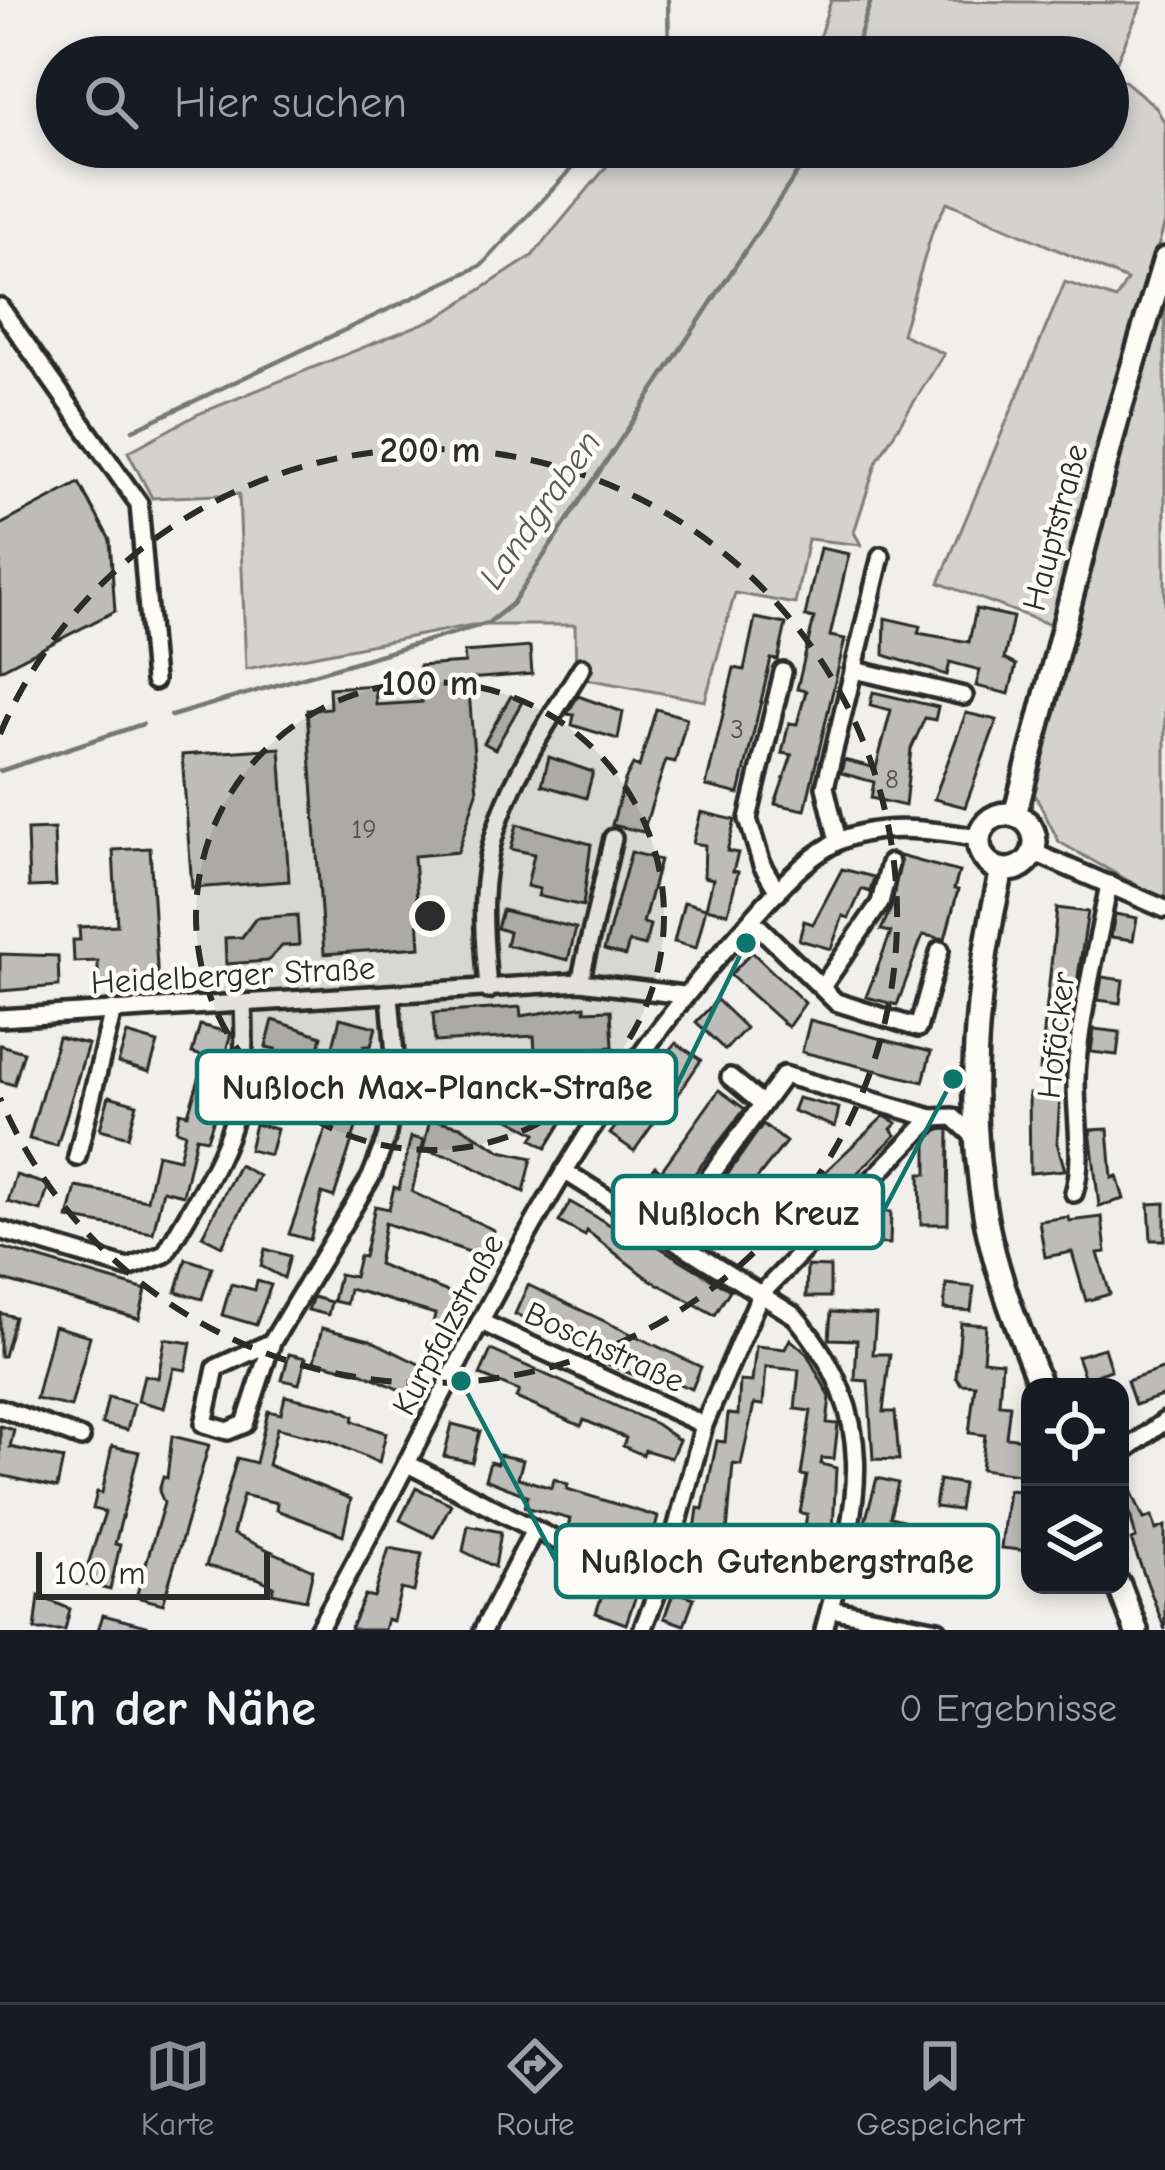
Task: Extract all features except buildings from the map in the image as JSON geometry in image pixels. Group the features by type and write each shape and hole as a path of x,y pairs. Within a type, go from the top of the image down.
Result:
{"main road":[{"name":"Hauptstraße","path":"1015,815 1117,419 1165,259"},
{"path":"1015,815 1032,829 1034,852 1021,867 1002,870 986,861 979,838 989,820 1015,815"},
{"path":"1002,870 976,1026 979,1141 986,1220 1038,1378"},
{"path":"1122,1594 1136,1630"}],"street":[{"path":"0,308 139,504 154,681"},
{"path":"881,556 825,787 838,841 922,828 979,838"},
{"path":"488,990 484,895 491,848 508,795 582,667"},
{"path":"854,670 964,695"},
{"path":"778,892 761,865 748,819 783,672"},
{"path":"580,982 613,838"},
{"name":"Kurpfalzstraße","path":"318,1630 591,1122 683,995 778,892 838,841"},
{"path":"1034,852 1165,908"},
{"path":"822,987 880,903 890,863"},
{"name":"Hofäcker","path":"1074,1193 1079,1178 1073,1107 1077,1058 1109,884"},
{"path":"752,920 852,1010 918,1028 940,950"},
{"name":"Heidelberger Straße","path":"0,1018 580,982 683,995"},
{"path":"272,1342 216,1368 204,1424 229,1431 245,1424 272,1342 371,1177 386,1139 397,1081 390,995"},
{"path":"0,1230 128,1268 165,1254 230,1140 238,1115 246,1057 243,1004"},
{"path":"77,1157 113,1010"},
{"path":"668,1234 784,1075 932,1118 953,1117 979,1141"},
{"path":"730,1077 761,1103"},
{"path":"642,1630 663,1578 704,1425 760,1295 932,1118"},
{"path":"564,1172 795,1316 818,1343 840,1384 857,1440 858,1498 824,1630"},
{"name":"Boschstraße","path":"482,1322 704,1425"},
{"path":"0,1408 81,1438"},
{"path":"1129,1447 1165,1421"},
{"path":"408,1464 602,1564 663,1578"},
{"path":"483,1630 533,1532"},
{"path":"830,1609 938,1630"}],"shaded area":[{"path":"831,0 1142,3 1128,36 820,36"},
{"path":"1129,84 1155,106 1165,123 1165,222 1051,625 939,583 1065,282 1116,299 1127,280 947,202 933,229 902,334 944,354 877,461 854,532 861,545 808,539 795,604 735,593 705,701 576,677 575,625 472,625 246,669 239,494 152,498 128,452 198,414 439,317 532,256 605,168 1129,168"},
{"path":"1165,286 1165,901 1059,842 1034,793 1079,582"}],"waterway":[{"path":"668,0 669,36"},
{"name":"Landgraben","path":"860,36 871,0"},
{"path":"133,430 482,265 572,168"},
{"name":"Landgraben","path":"171,716 488,623 512,604 800,168"},
{"name":"Landgraben","path":"0,771 143,724"}],"place":[{"name":"Nußloch Max-Planck-Straße","path":"746,943"},
{"name":"Nußloch Kreuz","path":"953,1079"},
{"name":"Nußloch Gutenbergstraße","path":"461,1381"}]}
